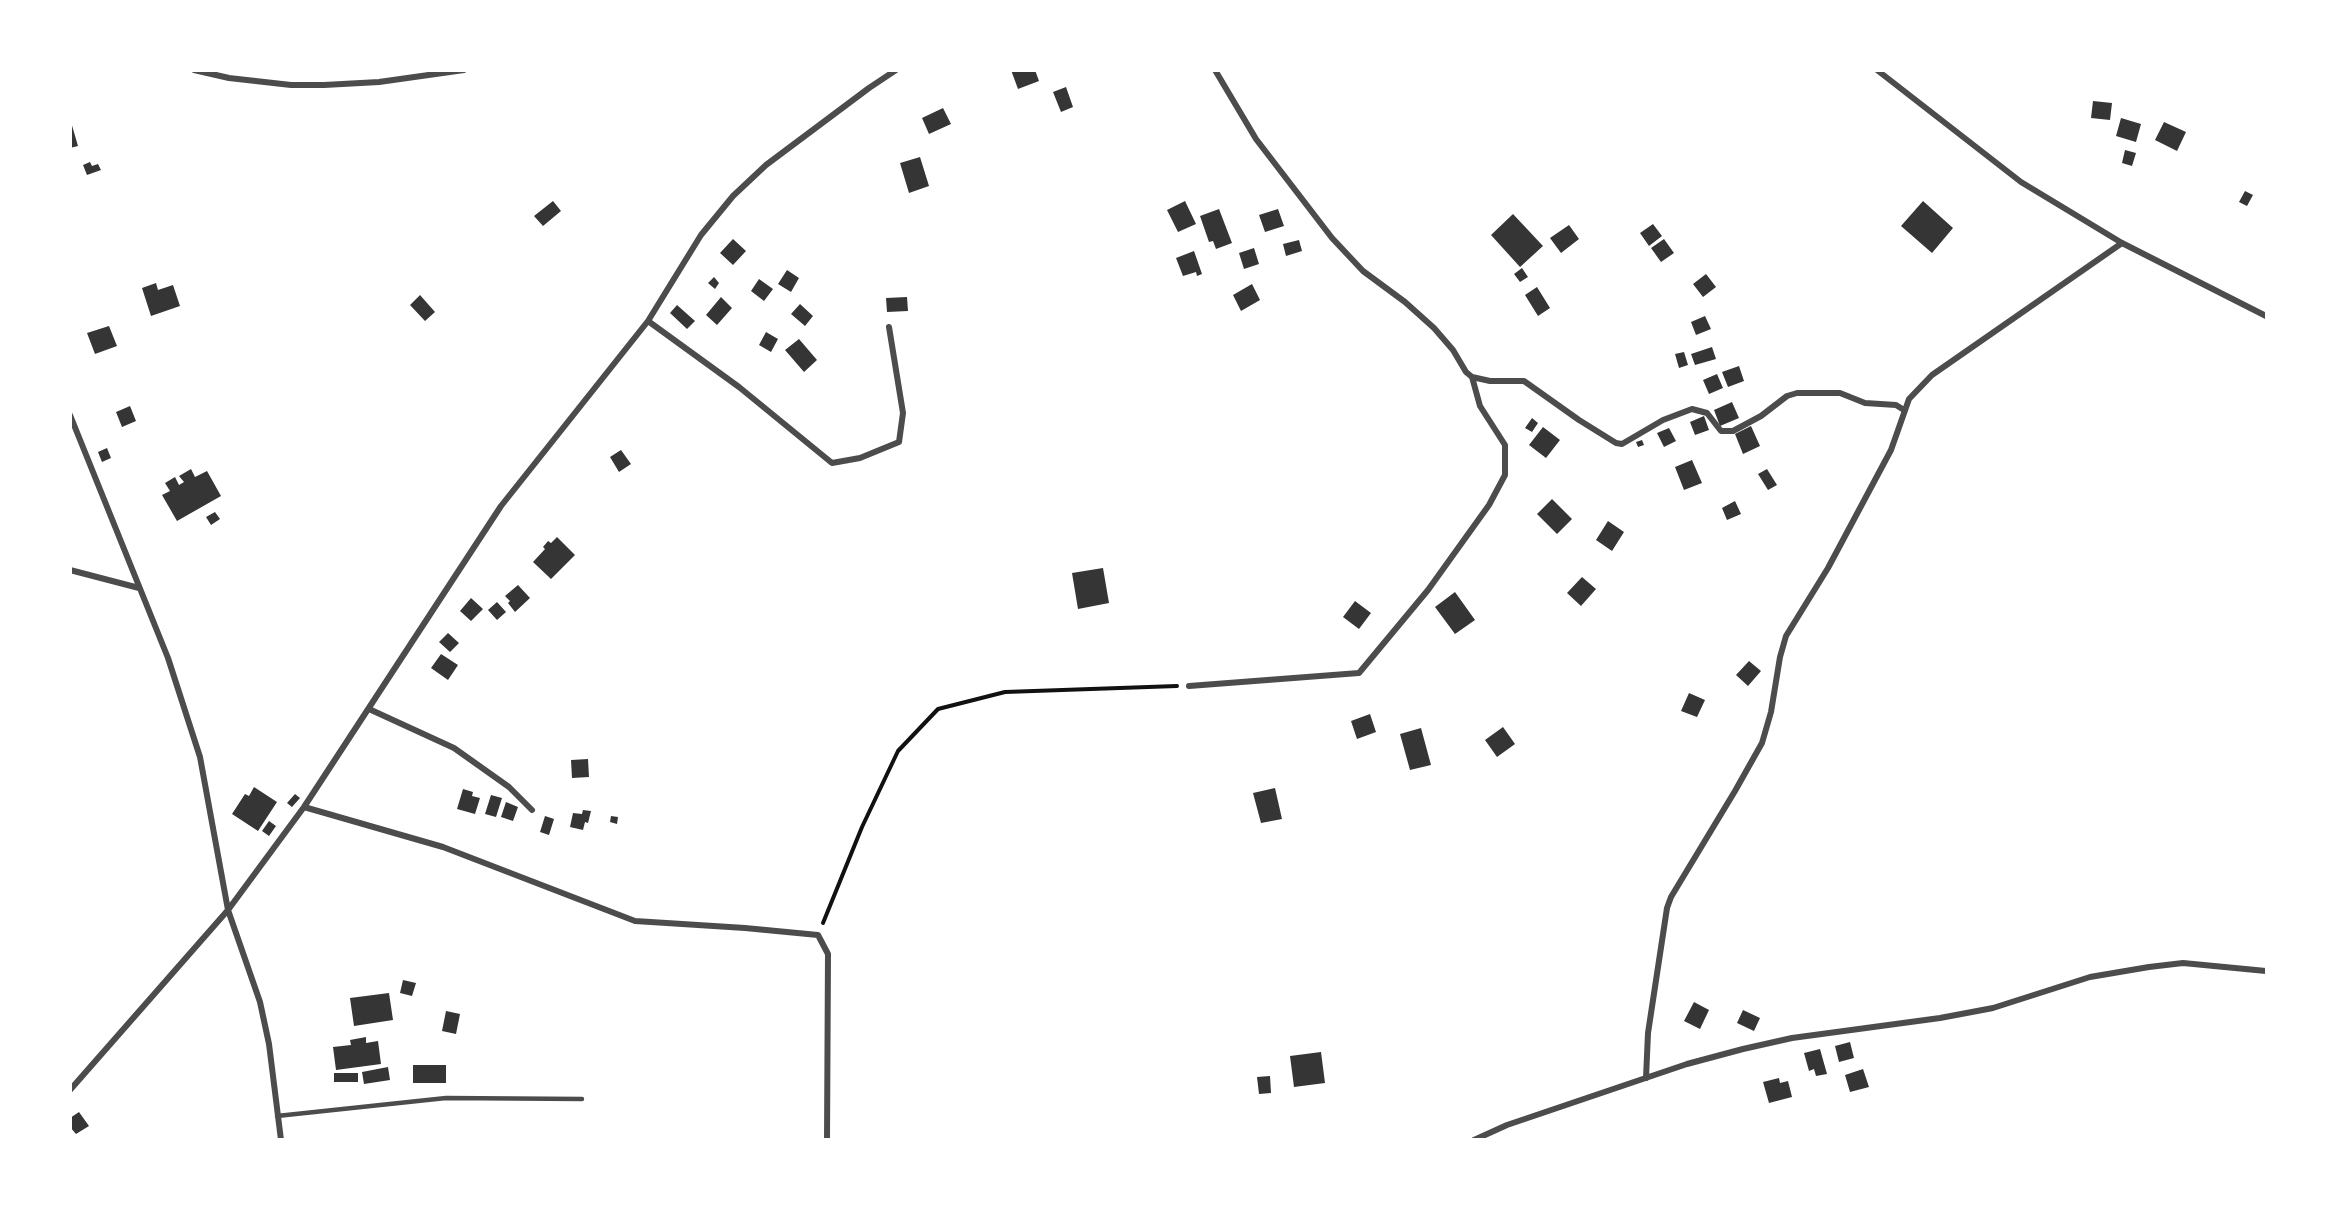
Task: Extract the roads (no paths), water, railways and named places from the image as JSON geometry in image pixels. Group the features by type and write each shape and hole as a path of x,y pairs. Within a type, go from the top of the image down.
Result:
{"street":[{"path":"194,70 240,79 324,85 379,82 464,70"},
{"path":"70,1090 228,910 304,807 501,506 648,321 701,234 733,196 766,165 896,70"},
{"path":"1215,70 1256,139 1332,238 1363,271 1405,302 1434,328 1453,350 1468,375 1472,377 1490,381 1524,381 1579,420 1616,443 1622,444 1663,420 1692,409 1707,413 1721,431 1733,431 1761,416 1786,396 1797,393 1840,393 1865,403 1896,405 1904,410"},
{"path":"1877,70 2021,182 2122,243 2266,316"},
{"path":"1646,1078 1648,1033 1667,908 1671,897 1762,743 1771,712 1780,657 1786,636 1828,568 1886,460 1909,399 1932,375 2122,243"},
{"path":"648,321 739,387 832,463 860,458 899,442 903,413 889,327"},
{"path":"1189,686 1359,673 1428,590 1489,506 1505,475 1505,445 1480,406 1472,377"},
{"path":"70,415 168,658 200,757 228,910 261,1002 269,1044 281,1140"},
{"path":"70,570 139,588"},
{"path":"369,710 454,748 509,787 532,810"},
{"path":"304,807 443,847 635,921 818,935 828,954 826,1140"},
{"path":"1474,1140 1507,1125 1687,1064 1743,1048 1792,1038 1940,1018 1993,1008 2090,977 2149,967 2183,963 2266,970"}],"lane":[{"path":"277,1116 446,1098 582,1099"}]}
